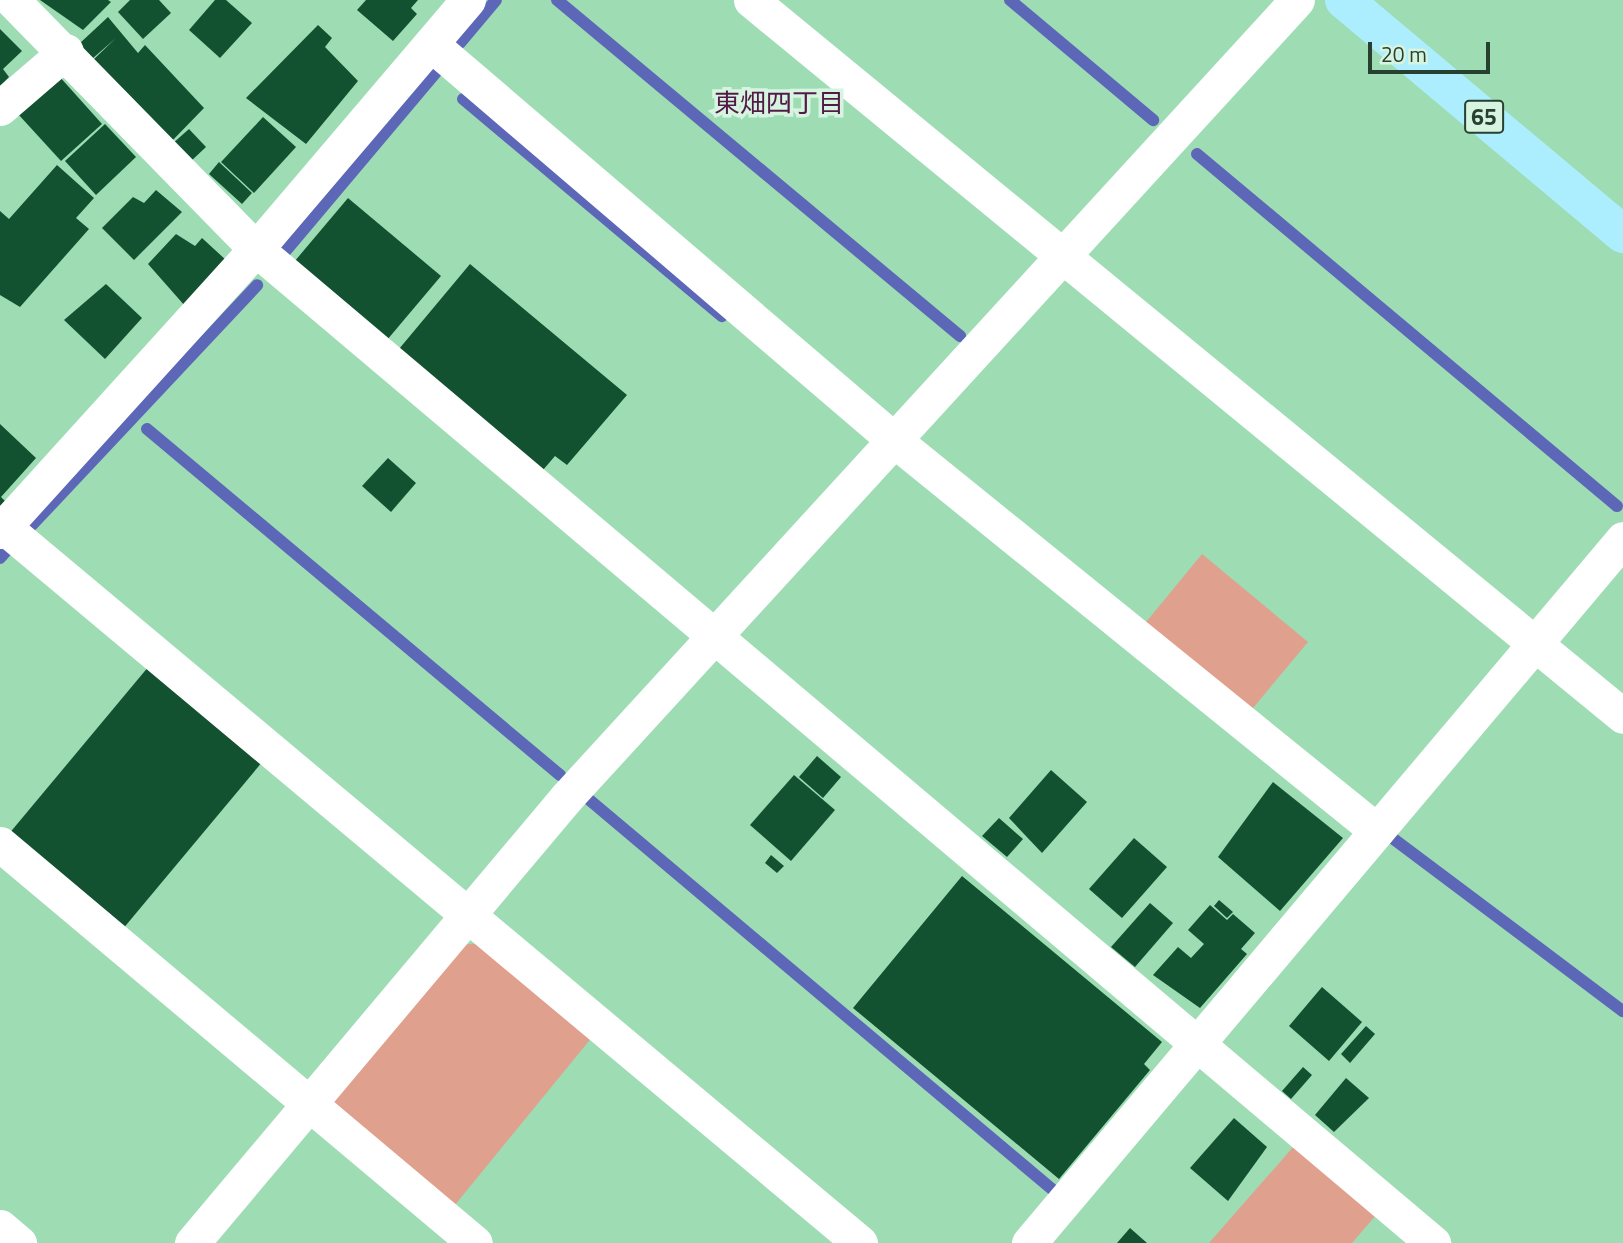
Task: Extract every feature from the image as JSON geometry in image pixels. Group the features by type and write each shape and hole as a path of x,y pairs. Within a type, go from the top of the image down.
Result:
{"main road":[{"name":"65","path":"1344,0 1623,234"}],"street":[{"path":"12,0 66,51 256,249 711,639 1433,1243"},
{"path":"468,0 256,249 2,529 860,1243"},
{"path":"751,0 1623,716"},
{"path":"192,1243 468,915 711,639 1297,0"},
{"path":"431,44 894,440 1377,831"},
{"path":"0,108 66,51"},
{"path":"1029,1243 1623,539"},
{"path":"0,844 475,1243"},
{"path":"0,1227 19,1243"}],"shaded area":[{"path":"1202,554 1308,642 1248,714 1142,627"},
{"path":"481,943 593,1036 450,1211 333,1113 330,1095 460,945"},
{"path":"1294,1146 1376,1215 1352,1243 1209,1243"}],"building":[{"path":"40,0 108,0 111,2 83,30"},
{"path":"130,0 159,0 171,13 143,39 118,12"},
{"path":"215,0 226,0 252,23 220,58 189,30"},
{"path":"366,0 418,0 411,8 417,14 393,41 357,10"},
{"path":"108,17 138,53 145,45 204,108 170,143 93,60 116,38 92,59 79,44"},
{"path":"318,25 332,38 325,47 358,81 306,144 246,98"},
{"path":"0,29 22,51 3,69 9,77 0,86"},
{"path":"59,76 102,124 61,161 18,114"},
{"path":"263,117 296,147 254,193 221,162"},
{"path":"105,124 136,157 96,195 65,161"},
{"path":"189,129 206,147 189,163 172,144"},
{"path":"219,162 252,193 242,204 209,174"},
{"path":"57,165 94,198 76,218 89,229 20,307 0,295 0,211 9,219"},
{"path":"156,190 182,212 134,260 102,228 133,197 144,203"},
{"path":"348,198 441,276 387,340 294,262"},
{"path":"176,234 195,246 202,238 227,261 185,306 148,264"},
{"path":"470,264 627,395 567,465 555,456 543,470 399,349"},
{"path":"106,284 142,318 105,359 64,320"},
{"path":"0,424 36,458 1,497 5,501 0,506"},
{"path":"388,458 416,483 391,512 362,486"},
{"path":"149,666 263,761 122,930 8,835"},
{"path":"817,756 841,777 823,798 799,777"},
{"path":"1051,770 1087,802 1042,853 1009,818"},
{"path":"794,775 835,810 791,861 750,825"},
{"path":"1273,782 1343,838 1280,911 1218,857"},
{"path":"999,818 1023,839 1007,857 982,836"},
{"path":"1134,838 1167,867 1122,918 1089,889"},
{"path":"771,855 784,866 777,873 765,863"},
{"path":"962,876 1162,1042 1144,1064 1150,1070 1059,1179 853,1008"},
{"path":"1219,900 1233,912 1227,918 1214,906"},
{"path":"1150,903 1173,923 1135,967 1111,947"},
{"path":"1210,905 1227,920 1233,914 1255,933 1241,949 1247,954 1200,1008 1153,975 1178,947 1191,958 1204,944 1188,930"},
{"path":"1322,987 1362,1022 1329,1061 1289,1026"},
{"path":"1366,1026 1375,1034 1350,1063 1341,1054"},
{"path":"1303,1067 1312,1075 1291,1099 1282,1091"},
{"path":"1346,1078 1369,1098 1334,1132 1315,1115"},
{"path":"1234,1118 1267,1147 1228,1201 1190,1168"},
{"path":"1130,1228 1147,1243 1117,1243"}],"waterway":[{"path":"460,43 496,0"},
{"path":"557,0 960,336"},
{"path":"1010,0 1153,120"},
{"path":"283,254 436,72"},
{"path":"463,99 722,316"},
{"path":"1197,154 1617,506"},
{"path":"32,525 257,285"},
{"path":"147,429 560,775"},
{"path":"0,558 8,549"},
{"path":"586,797 1053,1190"},
{"path":"1391,837 1623,1011"}],"district":[{"name":"東畑四丁目","path":"779,103"}]}
